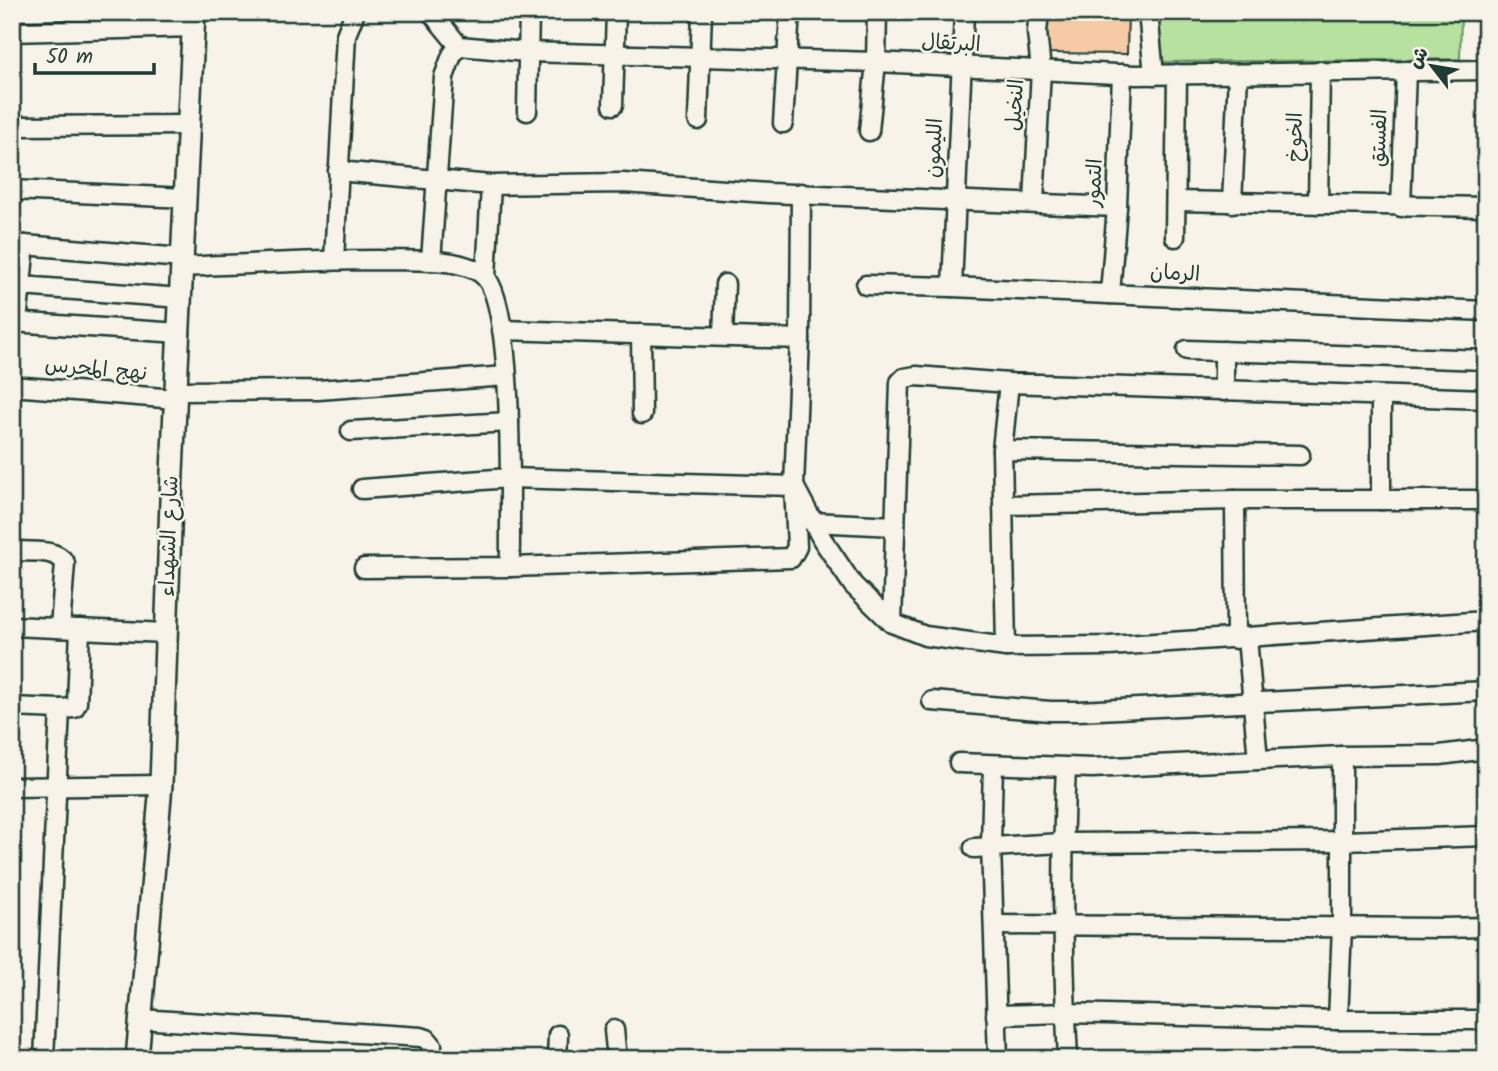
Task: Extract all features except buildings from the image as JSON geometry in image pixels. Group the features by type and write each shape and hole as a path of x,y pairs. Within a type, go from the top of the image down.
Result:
{"street":[{"path":"334,260 346,35 355,12"},
{"path":"431,12 459,46 452,55 444,77 431,261"},
{"path":"527,111 529,12"},
{"path":"613,105 616,12"},
{"path":"698,120 702,12"},
{"path":"783,123 790,12"},
{"path":"869,131 876,62 877,12"},
{"name":"الليمون","path":"952,287 964,12"},
{"name":"النخيل","path":"1034,202 1041,70 1037,32 1039,12"},
{"path":"1148,12 1154,75"},
{"path":"12,32 193,20"},
{"name":"شارع الشهداء","path":"137,1059 161,785 193,20"},
{"name":"البرتقال","path":"459,46 527,52 876,62 1154,75 1486,70"},
{"name":"الخوخ","path":"1318,204 1320,71"},
{"name":"الفستق","path":"1401,207 1406,71"},
{"name":"التمور","path":"1110,294 1117,206 1122,74"},
{"path":"1175,237 1177,74"},
{"path":"1232,204 1238,74"},
{"path":"12,125 189,125"},
{"path":"338,171 491,186 623,183 1117,206"},
{"path":"491,186 486,277 502,330 506,376 510,567"},
{"path":"12,190 186,198"},
{"path":"364,568 510,567 791,558 797,547 794,486 800,339 801,193"},
{"path":"1177,201 1486,207"},
{"path":"180,333 15,322 21,286 19,245 182,262 431,261 468,267 486,277"},
{"path":"723,337 725,284"},
{"name":"الرمان","path":"866,285 1484,311"},
{"path":"21,286 181,298"},
{"path":"502,330 800,339"},
{"path":"641,334 642,414"},
{"path":"1187,350 1486,360"},
{"path":"1223,391 1224,351"},
{"name":"نهج المحرس","path":"12,386 176,395 318,390 506,376"},
{"path":"892,623 900,382 904,378 916,376 1009,383 1486,399"},
{"path":"1006,647 1002,450 1009,383"},
{"path":"1381,397 1381,500"},
{"path":"351,431 509,422"},
{"path":"1002,450 1300,455"},
{"path":"362,489 509,478 794,486"},
{"path":"794,486 812,522 853,585 892,623 925,636 1006,647 1109,646 1486,621"},
{"path":"1003,505 1235,499 1486,500"},
{"path":"1235,499 1242,638 1254,704 1258,760"},
{"path":"812,522 895,526"},
{"path":"12,551 60,555 65,563 60,628"},
{"path":"12,626 166,633"},
{"path":"12,707 74,708 77,702 80,629"},
{"path":"933,701 1050,711 1254,704 1486,691"},
{"path":"44,1059 60,709"},
{"path":"959,763 1066,768 1342,756 1440,755 1486,748"},
{"path":"1338,1020 1344,841 1342,756"},
{"path":"993,765 983,847 995,925 998,1059"},
{"path":"1066,768 1062,843 1068,1059"},
{"path":"12,787 161,785"},
{"path":"983,847 1062,843 1344,841 1486,836"},
{"path":"995,925 1486,926"},
{"path":"996,1015 1066,1013 1338,1020 1486,1020"},
{"path":"139,1019 421,1037 432,1045 431,1059"},
{"path":"614,1030 617,1059"},
{"path":"557,1059 558,1035"}],"green space":[{"path":"1153,12 1461,14 1460,59 1157,62"}]}
